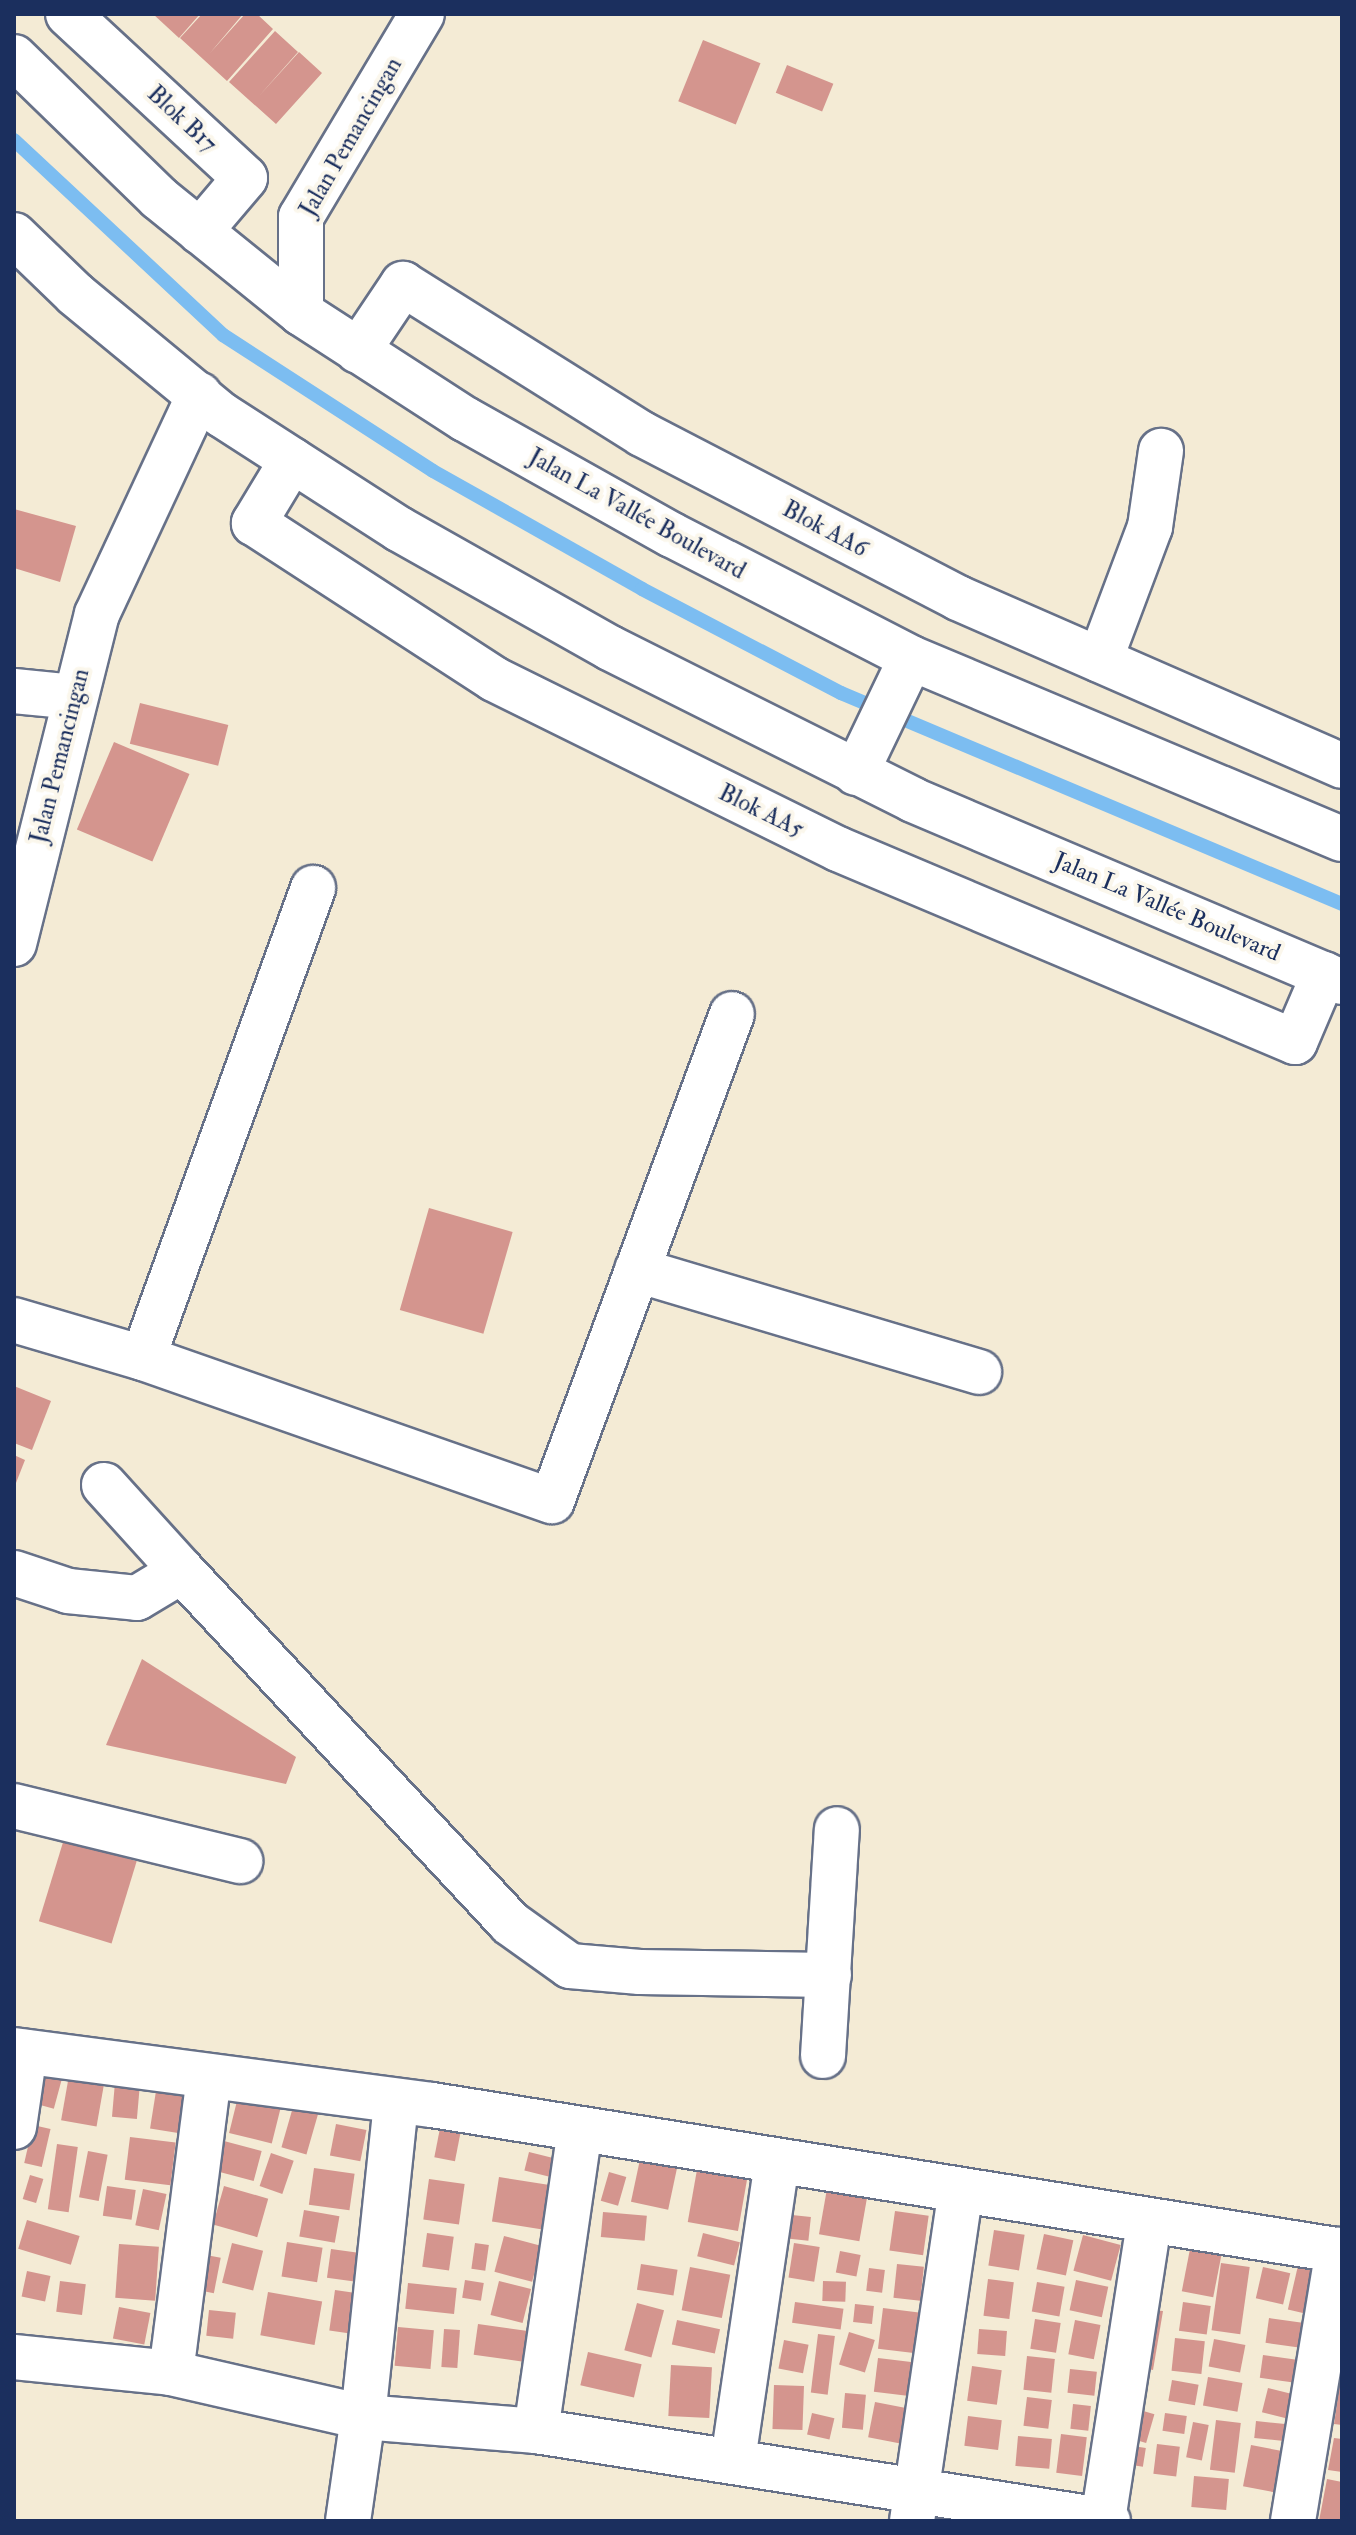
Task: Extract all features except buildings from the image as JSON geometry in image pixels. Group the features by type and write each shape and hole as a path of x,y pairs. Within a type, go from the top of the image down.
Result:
{"street":[{"name":"Blok B17","path":"68,14 245,178 200,231"},
{"name":"Jalan Pemancingan","path":"301,313 301,217 422,14"},
{"name":"Jalan La Vallée Boulevard","path":"14,57 159,198 301,313 465,419 672,535 911,658 1342,839"},
{"name":"Jalan La Vallée Boulevard","path":"14,235 75,294 211,405 399,529 610,648 856,773 1333,978"},
{"name":"Blok AA6","path":"358,351 403,284 642,434 958,598 1342,766"},
{"name":"Jalan Pemancingan","path":"14,944 97,614 211,405"},
{"path":"1100,660 1150,527 1161,451"},
{"name":"Blok AA5","path":"292,460 254,523 508,686 838,849 1295,1042 1333,978"},
{"path":"856,773 911,658"},
{"path":"14,691 74,697"},
{"path":"143,1358 313,888"},
{"path":"14,1320 143,1358 552,1501 732,1014"},
{"path":"637,1270 979,1372"},
{"path":"104,1485 510,1923 570,1966 640,1972 829,1975"},
{"path":"14,1573 68,1591 137,1598 182,1571"},
{"path":"14,1806 240,1861"},
{"path":"823,2056 837,1829"},
{"path":"14,2127 19,2051 396,2102 1340,2251 1293,2521"},
{"path":"171,2373 209,2076"},
{"path":"348,2521 363,2417 396,2102"},
{"path":"536,2431 580,2130"},
{"path":"733,2460 777,2163"},
{"path":"914,2505 961,2191"},
{"path":"14,2357 171,2373 363,2417 536,2431 733,2460 914,2505 1106,2521 1149,2223"}],"waterway":[{"path":"14,140 223,335 433,471 642,589 841,693 1342,904"}]}
